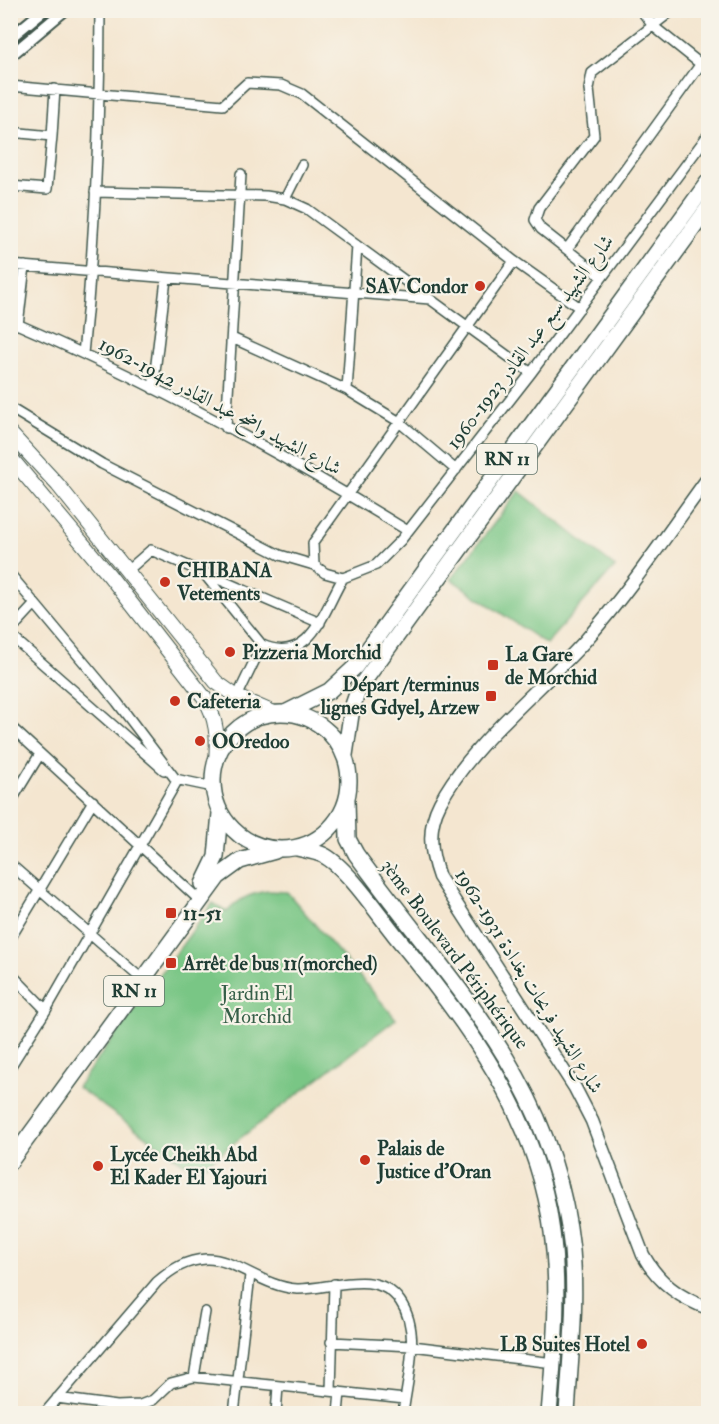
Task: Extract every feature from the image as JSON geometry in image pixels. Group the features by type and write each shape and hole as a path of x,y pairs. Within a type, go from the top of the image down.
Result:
{"highway":[{"name":"RN 11","path":"280,713 329,692 355,667 708,182"},
{"name":"RN 11","path":"345,755 352,708 359,688 708,208"},
{"path":"280,713 306,718 325,729 345,755 350,777 347,800 332,827 316,840 297,848 280,850 247,841 229,826 220,813 213,787 216,762 224,744 238,729 255,718 280,713"},
{"name":"3ème Boulevard Périphérique","path":"347,800 348,838 356,855 487,1025 517,1073 543,1129 560,1184 572,1251 574,1337 567,1413"},
{"name":"RN 11","path":"10,1146 195,896 212,869 216,857 220,813"},
{"name":"3ème Boulevard Périphérique","path":"297,848 322,854 338,865 472,1036 519,1113 537,1169 552,1231 557,1313 549,1413"},
{"name":"RN 11","path":"10,1162 218,877 240,861 280,850"}],"main road":[{"path":"10,434 58,485 212,676 237,697 280,713"},
{"path":"10,457 109,575 204,697 215,719 218,734 216,762"},
{"name":"شارع الشهيد فريحات بغدادة 1931-1962","path":"708,478 634,581 587,639 475,753 456,777 439,804 430,834 432,855 439,877 585,1106 651,1269 673,1291 708,1308"}],"street":[{"path":"10,38 44,10"},
{"path":"10,56 65,10"},
{"path":"83,354 92,272 100,92 100,10"},
{"path":"641,10 653,26 705,67"},
{"path":"602,277 541,229 535,220 539,208 594,136 589,89 592,73 673,10"},
{"path":"567,249 705,67 708,54"},
{"path":"10,86 100,92 223,105 247,83 281,85 302,94 514,261 580,308"},
{"path":"10,186 47,189 55,89"},
{"path":"10,132 52,136"},
{"name":"شارع الشهيد سبع عبد القادر 1923-1960","path":"344,578 376,566 408,531 531,373 708,135"},
{"path":"285,199 302,165"},
{"path":"226,429 242,195 241,174"},
{"path":"95,192 242,195 285,199 307,209 531,373"},
{"path":"347,390 357,246"},
{"path":"314,565 313,543 346,493 514,261"},
{"path":"10,265 430,299"},
{"path":"14,323 25,267"},
{"path":"153,389 166,279"},
{"name":"شارع الشهيد واضح عبد القادر 1942-1962","path":"14,323 153,389 346,493 408,531"},
{"path":"232,338 347,390 398,421 456,470"},
{"path":"10,408 112,470 280,555 314,565 325,573 344,578 320,623 302,645 274,650 262,645 201,570"},
{"path":"127,571 151,549 320,623"},
{"path":"10,574 117,702 177,781"},
{"path":"35,604 10,633 177,781 213,787"},
{"path":"237,697 262,645"},
{"path":"10,726 195,896"},
{"path":"10,803 40,754"},
{"path":"10,1067 46,1010 177,781"},
{"path":"10,939 93,801"},
{"path":"10,864 137,975"},
{"path":"10,973 46,1010"},
{"path":"44,1413 157,1282 171,1270 188,1262 222,1260 263,1282 297,1289 334,1284 374,1283 389,1289 407,1312 412,1346 403,1413"},
{"path":"234,1413 250,1275"},
{"path":"334,1284 331,1342 338,1413"},
{"path":"194,1377 205,1312"},
{"path":"331,1342 412,1346 554,1363"},
{"path":"57,1398 117,1406 140,1405 153,1400 171,1383 194,1377 405,1398"},
{"path":"276,1413 278,1386"}],"green space":[{"path":"519,491 615,567 546,644 451,579"},
{"name":"Jardin El Morchid","path":"268,891 287,892 396,1019 200,1169 182,1162 77,1087 213,903 227,912 245,897"}],"place":[{"name":"SAV Condor","path":"480,286"},
{"name":"CHIBANA Vetements","path":"165,582"},
{"name":"Pizzeria Morchid","path":"230,652"},
{"name":"La Gare de Morchid","path":"493,665"},
{"name":"Départ /terminus lignes Gdyel, Arzew","path":"491,696"},
{"name":"Cafeteria","path":"175,701"},
{"name":"OOredoo","path":"200,741"},
{"name":"11-51","path":"171,913"},
{"name":"Arrêt de bus 11(morched)","path":"171,963"},
{"name":"Palais de Justice d'Oran","path":"365,1160"},
{"name":"Lycée Cheikh Abd El Kader El Yajouri","path":"98,1166"},
{"name":"LB Suites Hotel","path":"642,1344"}]}
